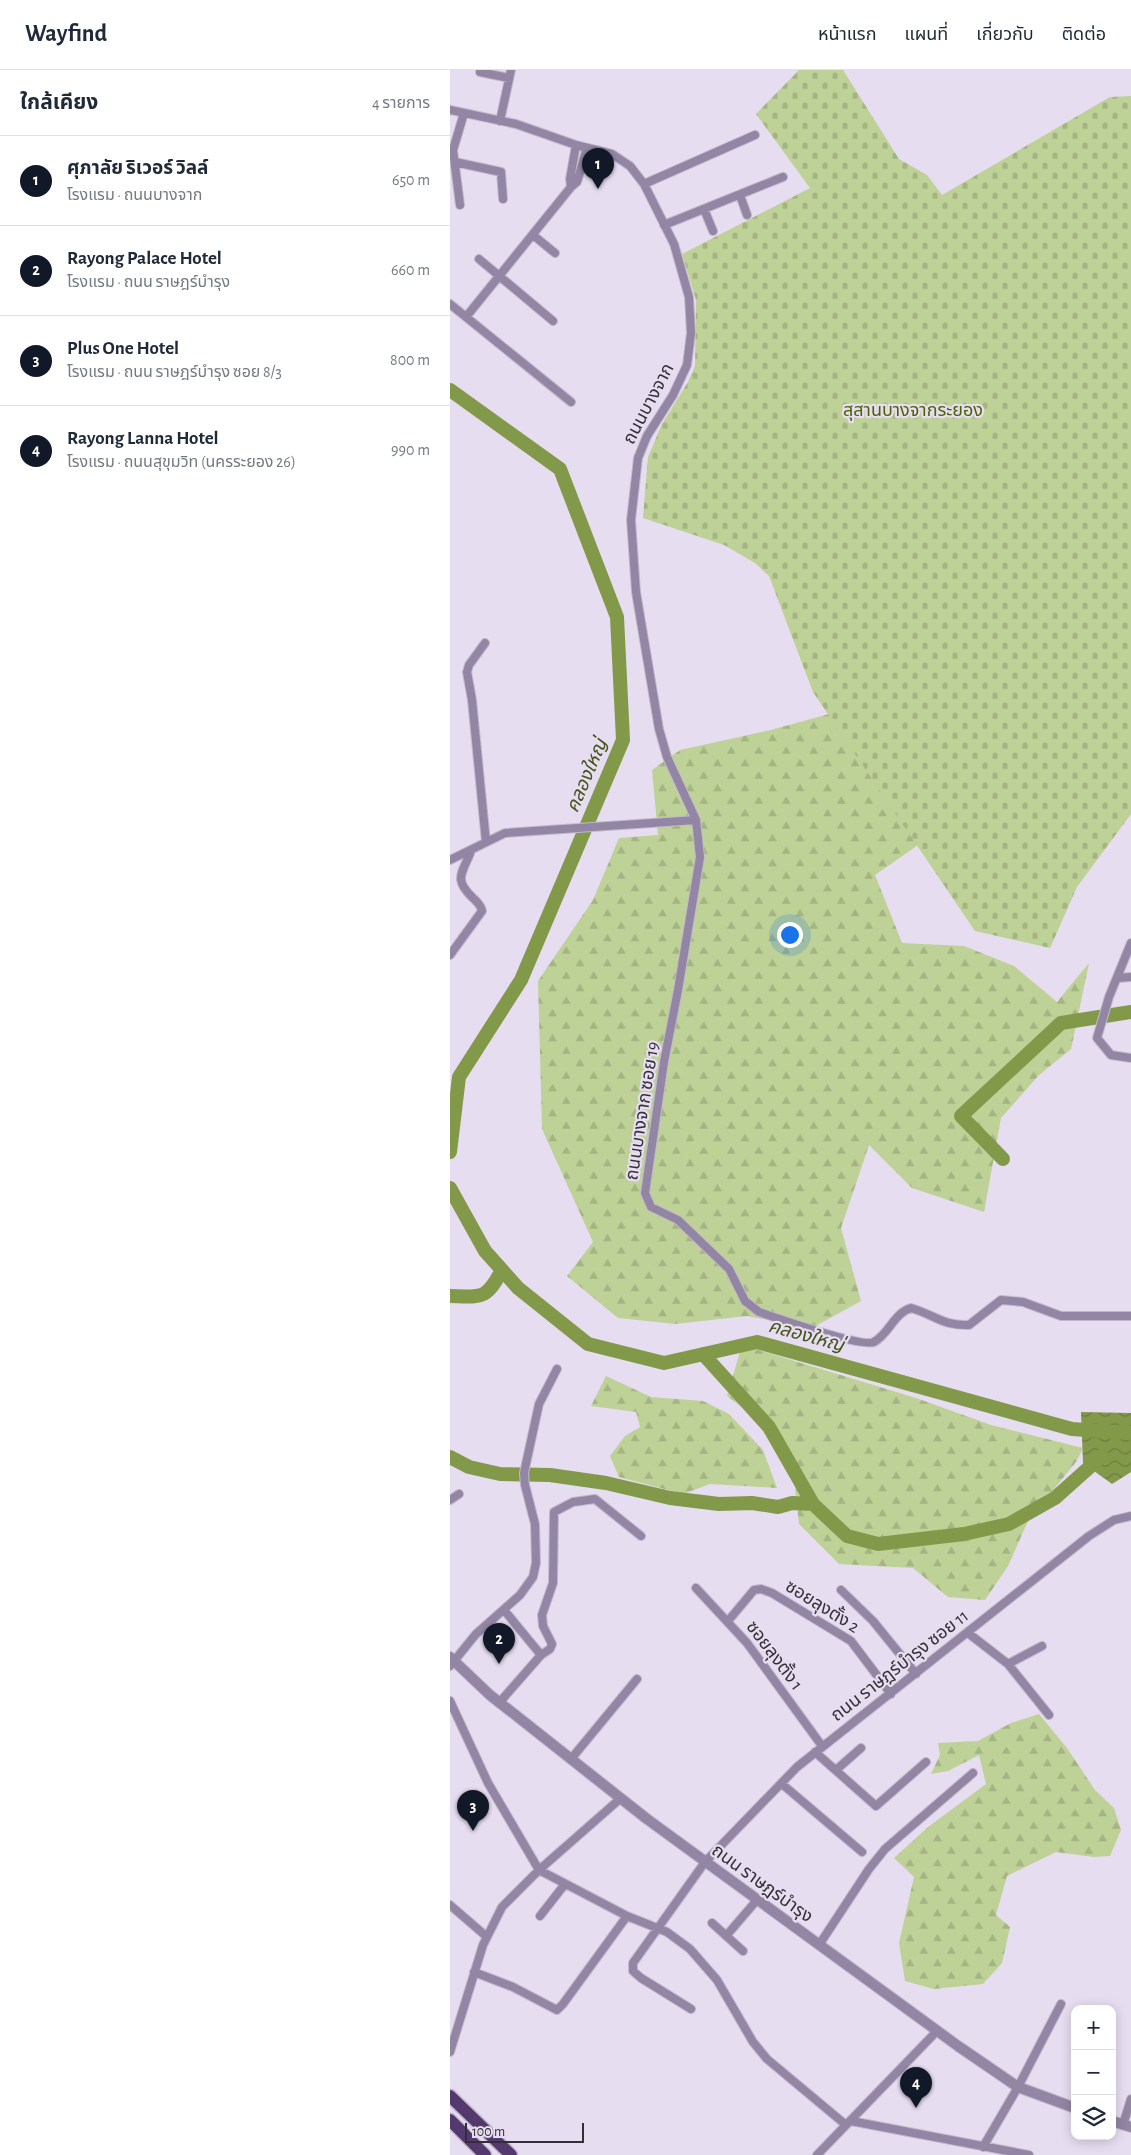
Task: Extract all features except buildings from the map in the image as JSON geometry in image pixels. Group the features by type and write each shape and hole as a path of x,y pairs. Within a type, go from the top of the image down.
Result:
{"main road":[{"path":"450,2096 511,2155"},
{"path":"450,2120 486,2155"}],"street":[{"path":"480,72 510,74 500,121"},
{"name":"ถนนบางจาก","path":"450,110 516,124 576,145 612,154 630,166 644,184 674,244 689,297 691,333 687,365 673,396 647,436 638,458 631,520 636,592 659,729 667,757 696,820"},
{"path":"460,205 453,150 464,113"},
{"path":"644,184 756,135"},
{"path":"571,187 570,179 576,145"},
{"path":"466,317 571,187 578,182 587,148"},
{"path":"455,162 501,172 503,199"},
{"path":"664,225 783,177"},
{"path":"740,195 747,215"},
{"path":"704,209 713,231"},
{"path":"533,235 555,254"},
{"path":"478,259 552,321"},
{"path":"450,304 571,402"},
{"path":"486,643 469,665 467,672 472,700 486,842"},
{"path":"450,860 505,833 696,820"},
{"name":"ถนนบางจาก ซอย 19","path":"696,820 700,857 664,1062 646,1179 646,1193 652,1207 678,1220 723,1262 732,1272 741,1294 751,1308 850,1340 870,1343 877,1340 899,1316 911,1308 925,1312 948,1324 969,1325 1001,1300 1023,1302 1061,1316 1131,1316"},
{"path":"450,955 482,911 481,906 461,886 460,880 471,851"},
{"path":"1131,943 1109,997 1097,1038 1111,1055 1131,1058"},
{"path":"1118,978 1131,977"},
{"path":"452,1661 476,1634 528,1586 535,1570 537,1549 535,1524 525,1485 524,1473 539,1404 557,1369"},
{"path":"450,1500 459,1494"},
{"path":"499,1703 541,1655 550,1649 552,1644 543,1626 542,1615 553,1584 554,1512 573,1502 595,1499 641,1536"},
{"name":"ถนน ราษฎร์บำรุง ซอย 11","path":"691,2009 641,1978 633,1971 633,1963 705,1862 797,1767 822,1746 891,1694 1089,1536 1114,1520 1131,1516"},
{"name":"ซอยลุงตั้ง 1","path":"696,1588 747,1643 822,1746"},
{"name":"ซอยลุงตั้ง 2","path":"728,1622 754,1590 761,1589 772,1593 851,1641 891,1694"},
{"path":"841,1590 873,1620 916,1674"},
{"path":"504,1610 541,1655"},
{"path":"968,1633 1008,1664 1049,1715"},
{"path":"1008,1664 1042,1646"},
{"name":"ถนน ราษฎร์บำรุง","path":"452,1661 499,1703 621,1798 705,1862 937,2031 1018,2087 1071,2107"},
{"path":"571,1759 637,1678"},
{"path":"450,1701 488,1782 538,1870 627,1916 667,1932 690,1949 709,1970 753,2042 766,2059 849,2123 1029,2155"},
{"path":"836,1770 861,1748"},
{"path":"815,1752 876,1806 926,1762"},
{"path":"819,1945 869,1869 885,1849 973,1773"},
{"path":"782,1784 862,1852"},
{"path":"450,2052 474,1972 487,1937 502,1907 538,1870 621,1798"},
{"path":"540,1916 565,1884"},
{"path":"726,1936 757,1900"},
{"path":"450,1905 487,1937"},
{"path":"474,1972 520,1990 557,2010 627,1916"},
{"path":"712,1923 743,1951"},
{"path":"983,2147 1018,2087 1061,2004"},
{"path":"817,2155 937,2031"},
{"path":"1127,2126 1131,2099"}],"green space":[{"name":"สุสานบางจากระยอง","path":"799,70 843,70 899,159 927,175 942,195 1110,97 1131,96 1131,814 1077,887 1050,948 975,931 813,692 769,576 755,563 724,545 643,518 648,457 662,424 688,382 695,366 696,300 682,254 810,188 756,114"},
{"path":"829,714 921,843 875,875 902,943 964,946 1014,966 1057,1002 1089,963 1071,1049 1039,1075 1001,1118 984,1212 912,1188 869,1145 841,1228 861,1301 812,1328 747,1316 675,1324 618,1318 567,1276 593,1242 542,1129 538,981 593,900 619,838 658,835 652,770 680,750 771,730"},
{"path":"742,1345 916,1398 991,1425 1083,1448 1076,1462 1028,1521 1008,1566 985,1600 948,1597 913,1568 839,1564 799,1524 793,1469 784,1444 769,1427 727,1396"},
{"path":"606,1376 651,1397 703,1401 729,1414 763,1450 777,1488 710,1484 683,1494 619,1477 610,1456 625,1436 640,1427 636,1412 591,1406"},
{"path":"1039,1714 1067,1748 1095,1790 1114,1808 1121,1830 1110,1856 1094,1857 1056,1852 1007,1876 996,1915 1010,1927 1002,1963 983,1984 934,1989 905,1981 899,1943 914,1877 894,1858 928,1827 986,1784 979,1755 948,1771 931,1774 940,1755 938,1743 978,1741 1011,1723"}],"water":[{"path":"1081,1412 1131,1413 1131,1472 1112,1484 1083,1463"}],"waterway":[{"name":"คลองใหญ่","path":"450,390 560,469 617,617 623,740 521,980 459,1077 450,1152"},
{"path":"1003,1159 961,1116 1061,1023 1131,1012"},
{"name":"คลองใหญ่","path":"450,1188 485,1251 518,1288 588,1344 664,1363 757,1342 1072,1429 1131,1433"},
{"path":"450,1296 469,1297 482,1295 492,1287 502,1270"},
{"path":"703,1354 769,1427 813,1504 847,1536 878,1544 964,1534 1009,1524 1055,1498 1102,1456"},
{"path":"450,1457 469,1467 500,1474 550,1475 606,1483 670,1498 719,1504 752,1503 778,1507 792,1503 813,1504"}],"place":[{"name":"ศุภาลัย ริเวอร์ วิลล์","path":"598,189"},
{"name":"Rayong Palace Hotel","path":"499,1664"},
{"name":"Plus One Hotel","path":"473,1831"},
{"name":"Rayong Lanna Hotel","path":"916,2108"}]}
